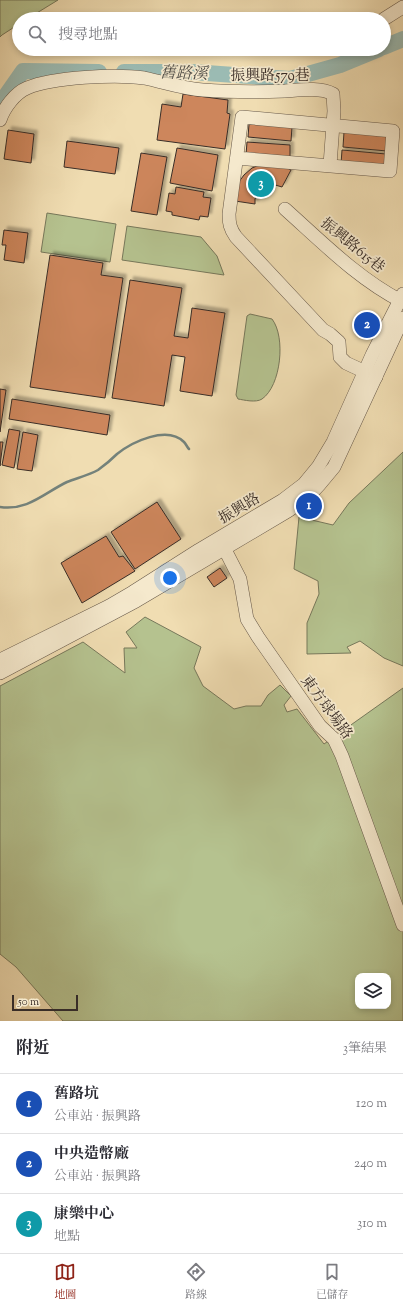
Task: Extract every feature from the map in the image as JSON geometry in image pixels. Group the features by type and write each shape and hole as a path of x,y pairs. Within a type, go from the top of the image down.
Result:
{"street":[{"path":"391,14 403,6"},
{"name":"振興路579巷","path":"0,120 16,95 27,88 67,79 109,76 143,78 202,90 328,91 333,94 334,111 330,165"},
{"path":"237,158 390,171 393,131 242,118 229,214 229,223 232,230 323,330 339,342 340,357 346,364 370,374"},
{"name":"振興路615巷","path":"285,209 351,267 402,298"},
{"name":"振興路","path":"370,374 402,298"},
{"name":"振興路","path":"0,673 136,602 222,544 304,484 318,467 333,442 370,374 403,318"},
{"name":"振興路","path":"0,660 109,606 222,544"},
{"name":"東方球場路","path":"222,544 240,579 247,619 320,726 334,739 342,756 403,925"}],"green space":[{"path":"0,0 58,0 38,12 12,12 12,29 0,37"},
{"path":"47,213 116,224 110,262 41,252"},
{"path":"127,226 201,237 217,256 224,275 122,260"},
{"path":"250,314 272,319 279,337 280,349 274,384 262,399 253,401 238,399 236,395 247,316"},
{"path":"403,452 403,666 384,658 360,641 347,647 351,653 307,654 307,623 319,594 318,581 294,569 299,517 333,525 349,503"},
{"path":"145,617 201,647 194,668 203,686 234,709 246,706 261,706 268,695 280,685 291,696 284,705 287,712 297,709 324,744 403,688 403,1021 63,1021 16,967 0,954 0,686 83,642 125,673 124,648 137,648 126,632"}],"building":[{"path":"183,94 228,100 227,113 230,114 225,149 157,140 162,104 181,107"},
{"path":"249,124 292,127 291,141 248,137"},
{"path":"8,130 34,134 31,163 4,159"},
{"path":"344,132 388,136 387,151 343,147"},
{"path":"67,141 119,148 115,174 64,167"},
{"path":"247,142 290,145 290,158 246,155"},
{"path":"177,148 218,155 212,191 170,183"},
{"path":"342,150 386,154 385,169 341,164"},
{"path":"141,153 167,157 157,215 131,211"},
{"path":"262,164 282,165 291,170 282,187 272,184 263,187 259,190 255,199 255,204 235,201 238,183 252,168"},
{"path":"176,187 204,192 203,197 211,198 208,217 200,216 199,220 172,215 172,212 166,211 169,193 175,194"},
{"path":"4,230 28,233 24,263 4,260 6,245 2,245"},
{"path":"50,255 103,263 101,275 123,278 105,398 30,387"},
{"path":"130,280 182,288 174,336 188,338 192,308 225,313 212,396 180,391 185,357 172,355 164,406 112,398"},
{"path":"0,389 6,390 0,432"},
{"path":"12,399 110,415 107,435 9,419"},
{"path":"9,429 20,431 14,468 2,465"},
{"path":"23,432 38,435 32,471 17,469"},
{"path":"0,442 3,442 0,466"},
{"path":"157,502 181,539 135,569 111,532"},
{"path":"106,536 119,557 123,556 135,571 82,603 61,563"},
{"path":"220,568 227,578 214,587 207,577"}],"waterway":[{"name":"舊路溪","path":"391,44 403,39"},
{"name":"舊路溪","path":"124,72 192,72 290,79 340,65 362,56"},
{"name":"舊路溪","path":"0,104 23,71 99,72"},
{"path":"0,507 10,508 27,504 67,482 98,470 123,449 140,440 159,435 168,435 177,437 184,442 189,449"}],"place":[{"name":"康樂中心","path":"261,184"},
{"name":"中央造幣廠","path":"367,325"},
{"name":"舊路坑","path":"309,506"}]}
